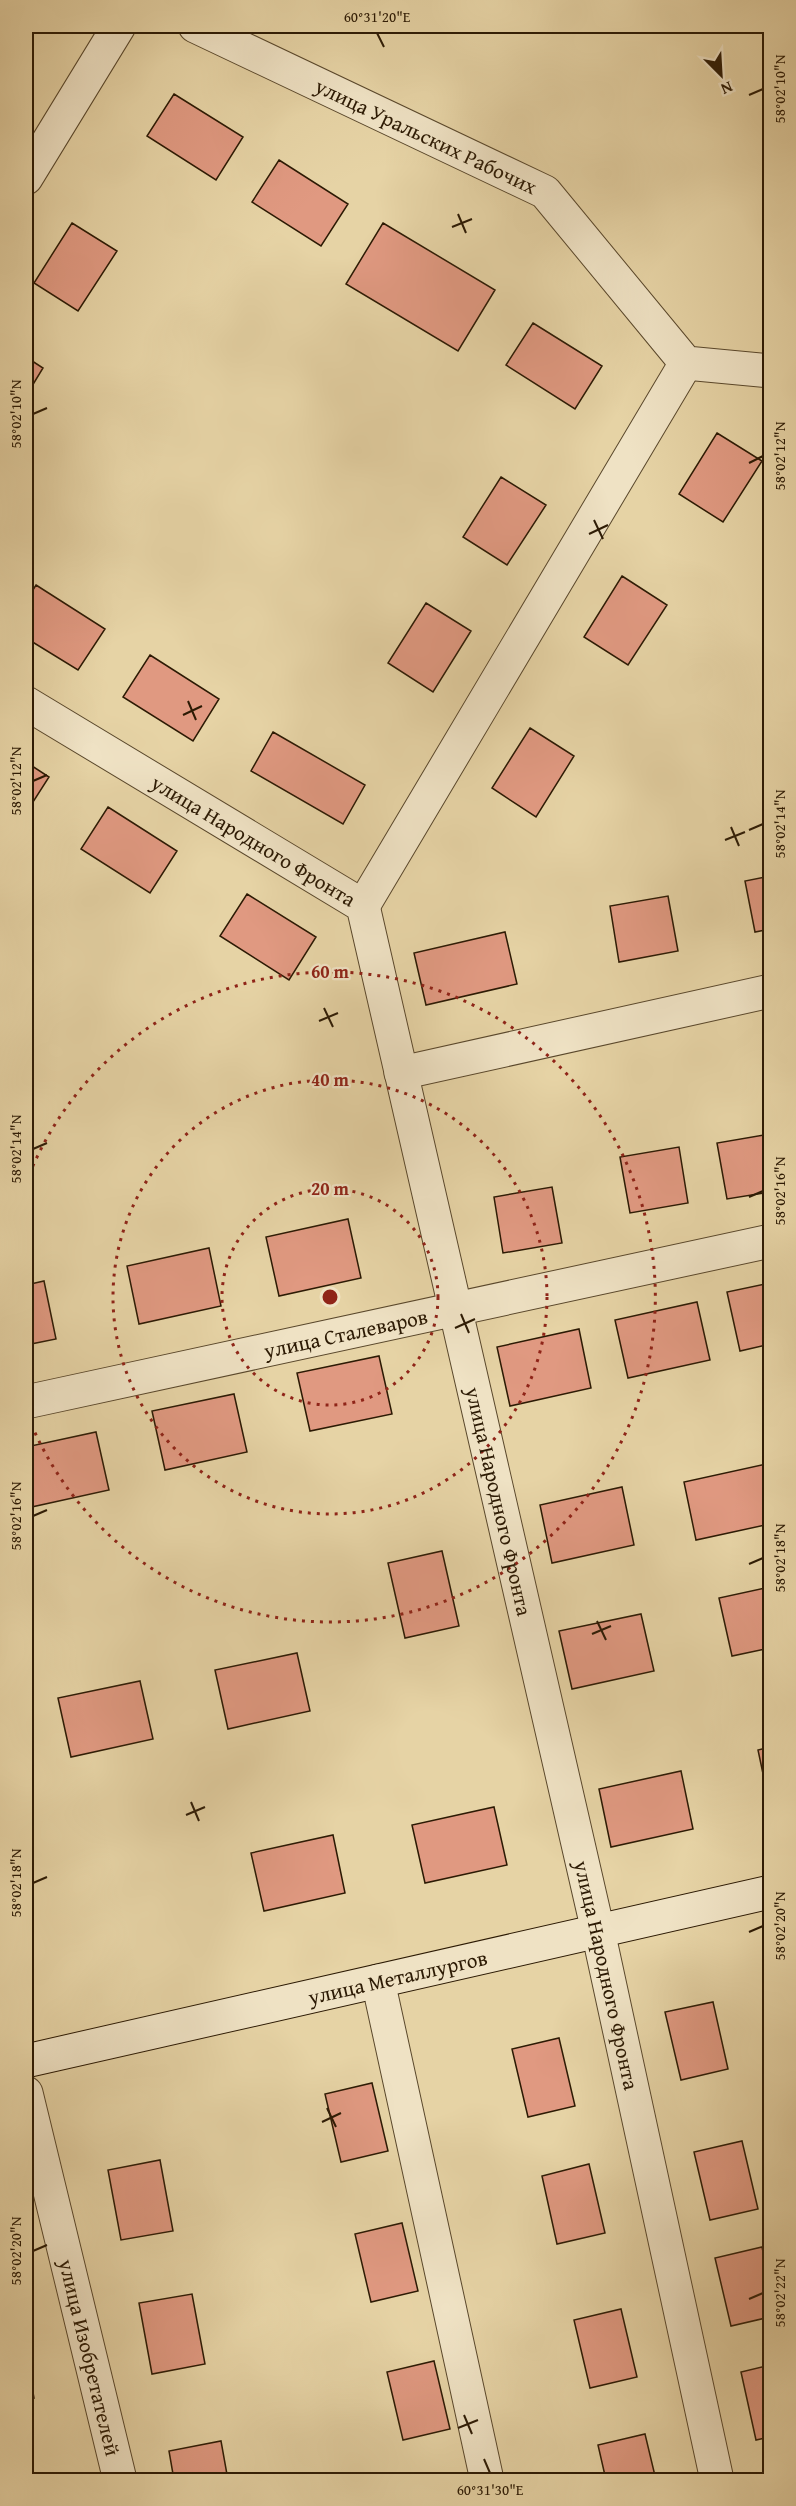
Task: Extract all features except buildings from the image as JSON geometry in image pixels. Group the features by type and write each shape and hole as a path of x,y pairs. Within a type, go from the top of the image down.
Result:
{"street":[{"path":"26,178 119,26"},
{"name":"улица Уральских Рабочих","path":"195,26 545,192 686,363"},
{"path":"363,906 686,363 771,371"},
{"name":"улица Народного Фронта","path":"26,703 363,906 598,1931 717,2481"},
{"path":"401,1073 771,991"},
{"name":"улица Сталеваров","path":"26,1402 771,1241"},
{"name":"улица Металлургов","path":"26,2061 771,1892"},
{"path":"378,1982 487,2481"},
{"name":"улица Изобретателей","path":"26,2093 120,2481"}]}
